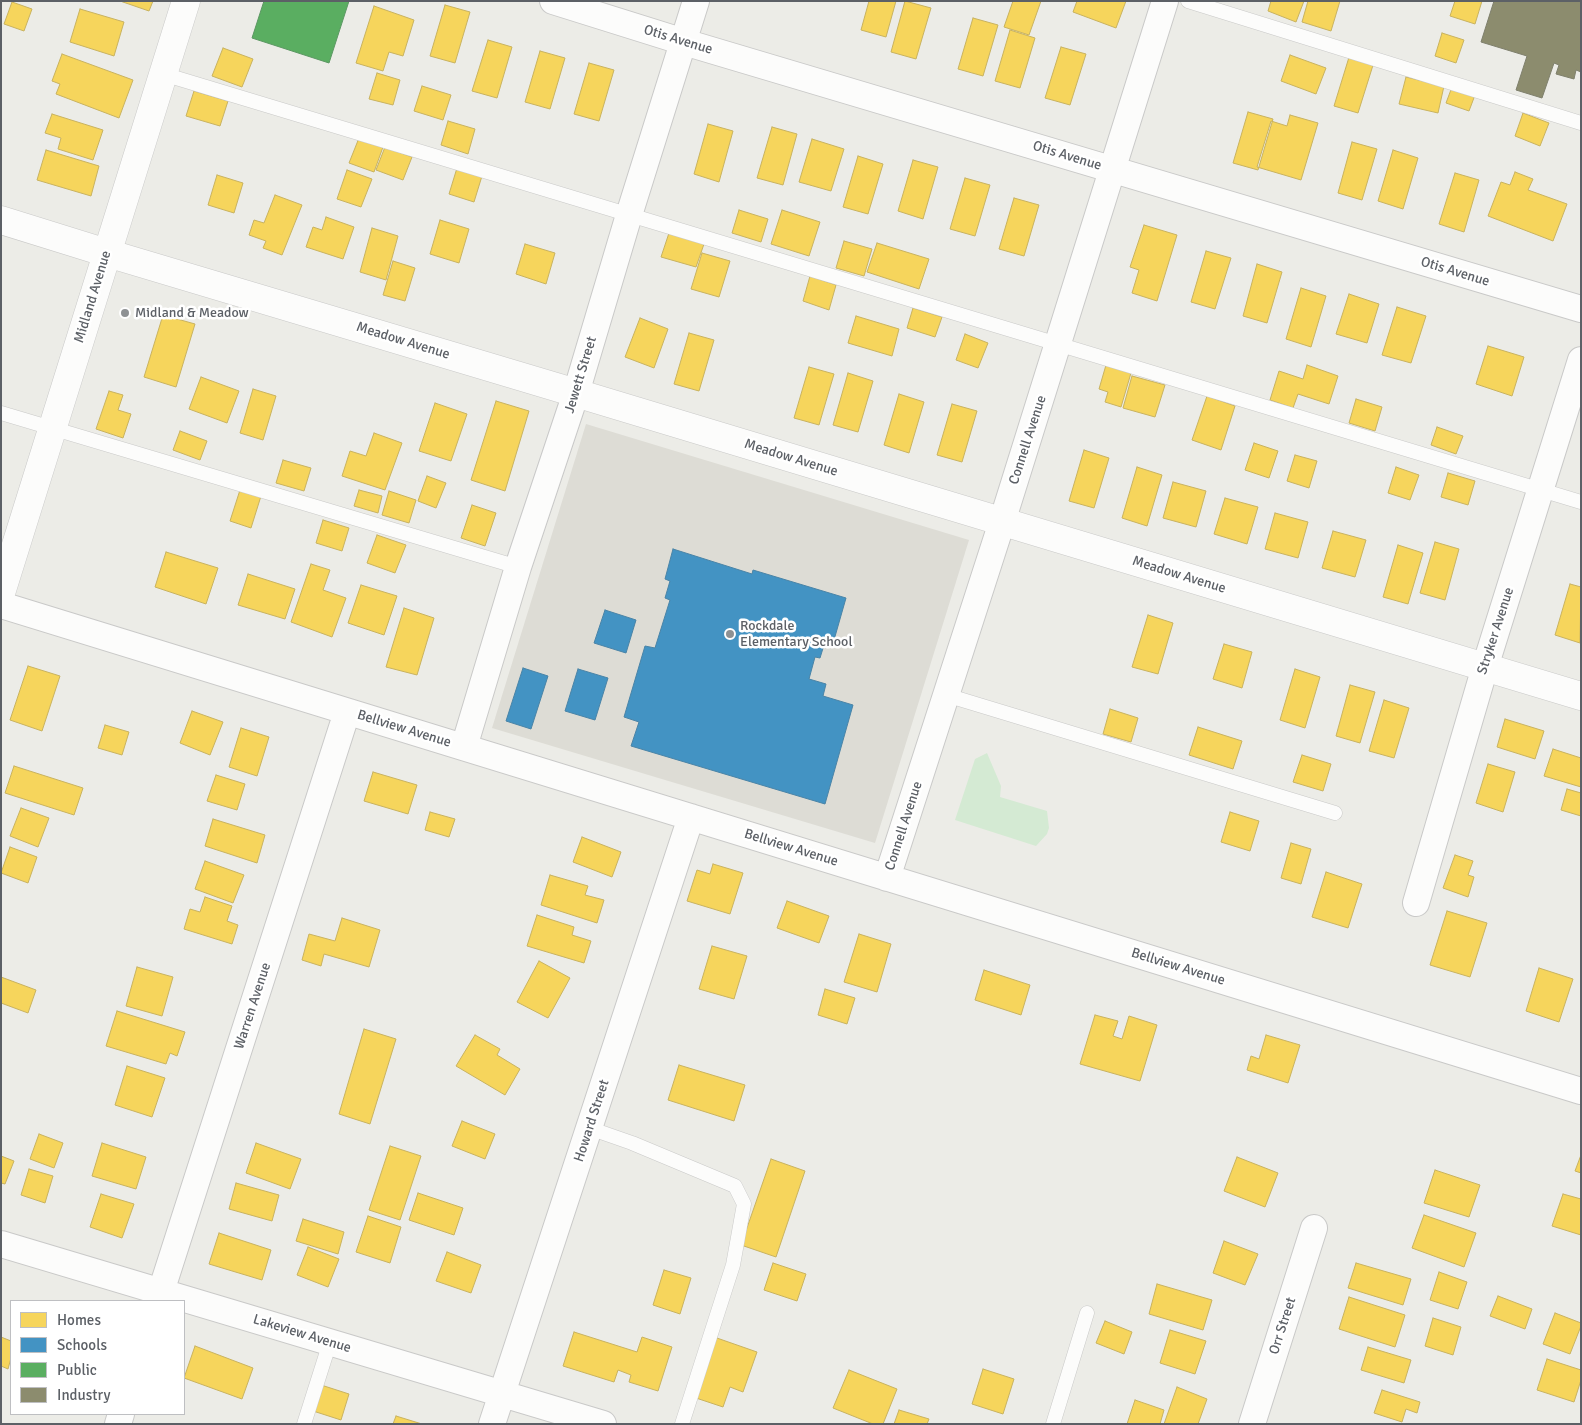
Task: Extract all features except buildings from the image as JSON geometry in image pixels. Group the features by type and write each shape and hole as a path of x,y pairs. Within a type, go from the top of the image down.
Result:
{"street":[{"name":"Midland Avenue","path":"1,593 186,1"},
{"name":"Otis Avenue","path":"553,1 684,42 1581,309"},
{"name":"Jewett Street","path":"464,747 518,567 576,392 629,214 696,1"},
{"name":"Connell Avenue","path":"887,878 1002,522 1166,1"},
{"name":"Meadow Avenue","path":"1,220 1581,696"},
{"name":"Stryker Avenue","path":"1416,903 1485,667 1581,360"},
{"name":"Bellview Avenue","path":"1,605 1581,1091"},
{"name":"Warren Avenue","path":"160,1296 347,712"},
{"name":"Howard Street","path":"492,1424 690,817"},
{"name":"Orr Street","path":"1252,1424 1314,1228"},
{"name":"Lakeview Avenue","path":"1,1244 175,1300"},
{"name":"Lakeview Avenue","path":"185,1303 330,1342 603,1424"}],"lane":[{"path":"1188,1 1581,123"},
{"path":"163,74 1581,502"},
{"path":"1,413 518,567"},
{"path":"946,695 1335,813"},
{"path":"589,1128 632,1143 735,1186 744,1204 733,1265 682,1424"},
{"path":"1053,1424 1087,1314"},
{"path":"304,1424 330,1342"}],"shaded area":[{"name":"Rockdale Elementary School","path":"586,424 969,540 875,843 492,728"}],"green space":[{"path":"987,753 1001,786 1000,797 1047,811 1049,828 1047,834 1036,846 955,820 975,759"}],"place":[{"name":"Midland & Meadow","path":"125,313"},
{"name":"Rockdale Elementary School","path":"730,634"}]}
